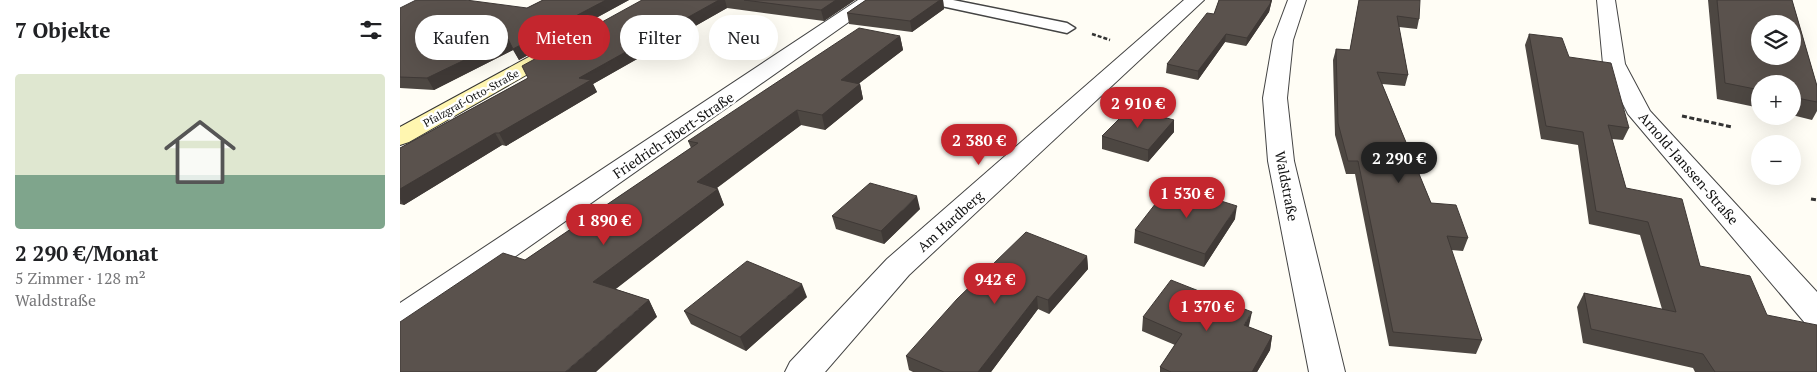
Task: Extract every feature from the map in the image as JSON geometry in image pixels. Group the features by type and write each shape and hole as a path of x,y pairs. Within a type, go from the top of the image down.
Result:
{"street":[{"path":"400,6 416,0"},
{"name":"Friedrich-Ebert-Straße","path":"400,320 871,0"},
{"name":"Am Hardberg","path":"803,372 898,267 1195,0"},
{"name":"Waldstraße","path":"1297,0 1283,40 1275,98 1281,161 1327,372"},
{"name":"Arnold-Janssen-Straße","path":"1606,0 1614,64 1640,114 1817,314"},
{"name":"Pfalzgraf-Otto-Straße","path":"400,137 539,60"}],"lane":[{"path":"932,0 1067,28"}],"path":[{"path":"1640,114 1672,114 1732,127"},
{"path":"1811,199 1817,200"}],"building":[{"path":"416,0 466,0 527,8 543,0 606,0 578,15 518,15 518,46 513,49 508,39 508,15 415,15 415,60 464,60 427,78 400,77 400,8"},
{"path":"642,0 719,0 692,15 620,15 620,55 579,78 591,80 499,133 495,133 400,189 400,148 528,78 522,66 533,60 610,60 610,18"},
{"path":"744,0 836,0 821,10"},
{"path":"866,0 940,0 910,21 847,13"},
{"path":"1219,0 1271,0 1247,38 1226,34 1198,71 1167,64 1207,13 1214,14"},
{"path":"1359,0 1420,0 1419,19 1397,16 1408,75 1377,72 1431,203 1456,205 1468,238 1447,236 1482,340 1393,332 1358,161 1348,161 1338,123 1336,49 1350,50"},
{"path":"1717,0 1792,0 1796,15 1751,15 1751,65 1801,65 1801,31 1817,86 1817,102 1801,99 1801,75 1751,75 1751,88 1725,83"},
{"path":"859,28 900,36 841,80 860,84 822,115 797,110 697,182 718,189 593,282 649,300 565,372 400,372 400,322 503,253 525,260 698,143 688,141"},
{"path":"1529,34 1562,38 1569,57 1611,63 1629,128 1608,125 1626,188 1682,199 1700,266 1750,276 1767,315 1817,325 1817,372 1715,372 1703,354 1591,329 1584,293 1676,312 1648,222 1596,211 1583,132 1546,126"},
{"path":"1130,108 1174,120 1148,150 1102,136"},
{"path":"870,183 917,196 881,231 832,216"},
{"path":"1170,185 1237,206 1205,254 1135,230"},
{"path":"1026,232 1087,256 1048,300 1037,296 978,372 944,372 906,356 957,299"},
{"path":"747,261 802,284 740,337 684,311"},
{"path":"1171,280 1252,312 1244,325 1272,336 1252,372 1171,372 1160,367 1182,334 1143,317"}]}
